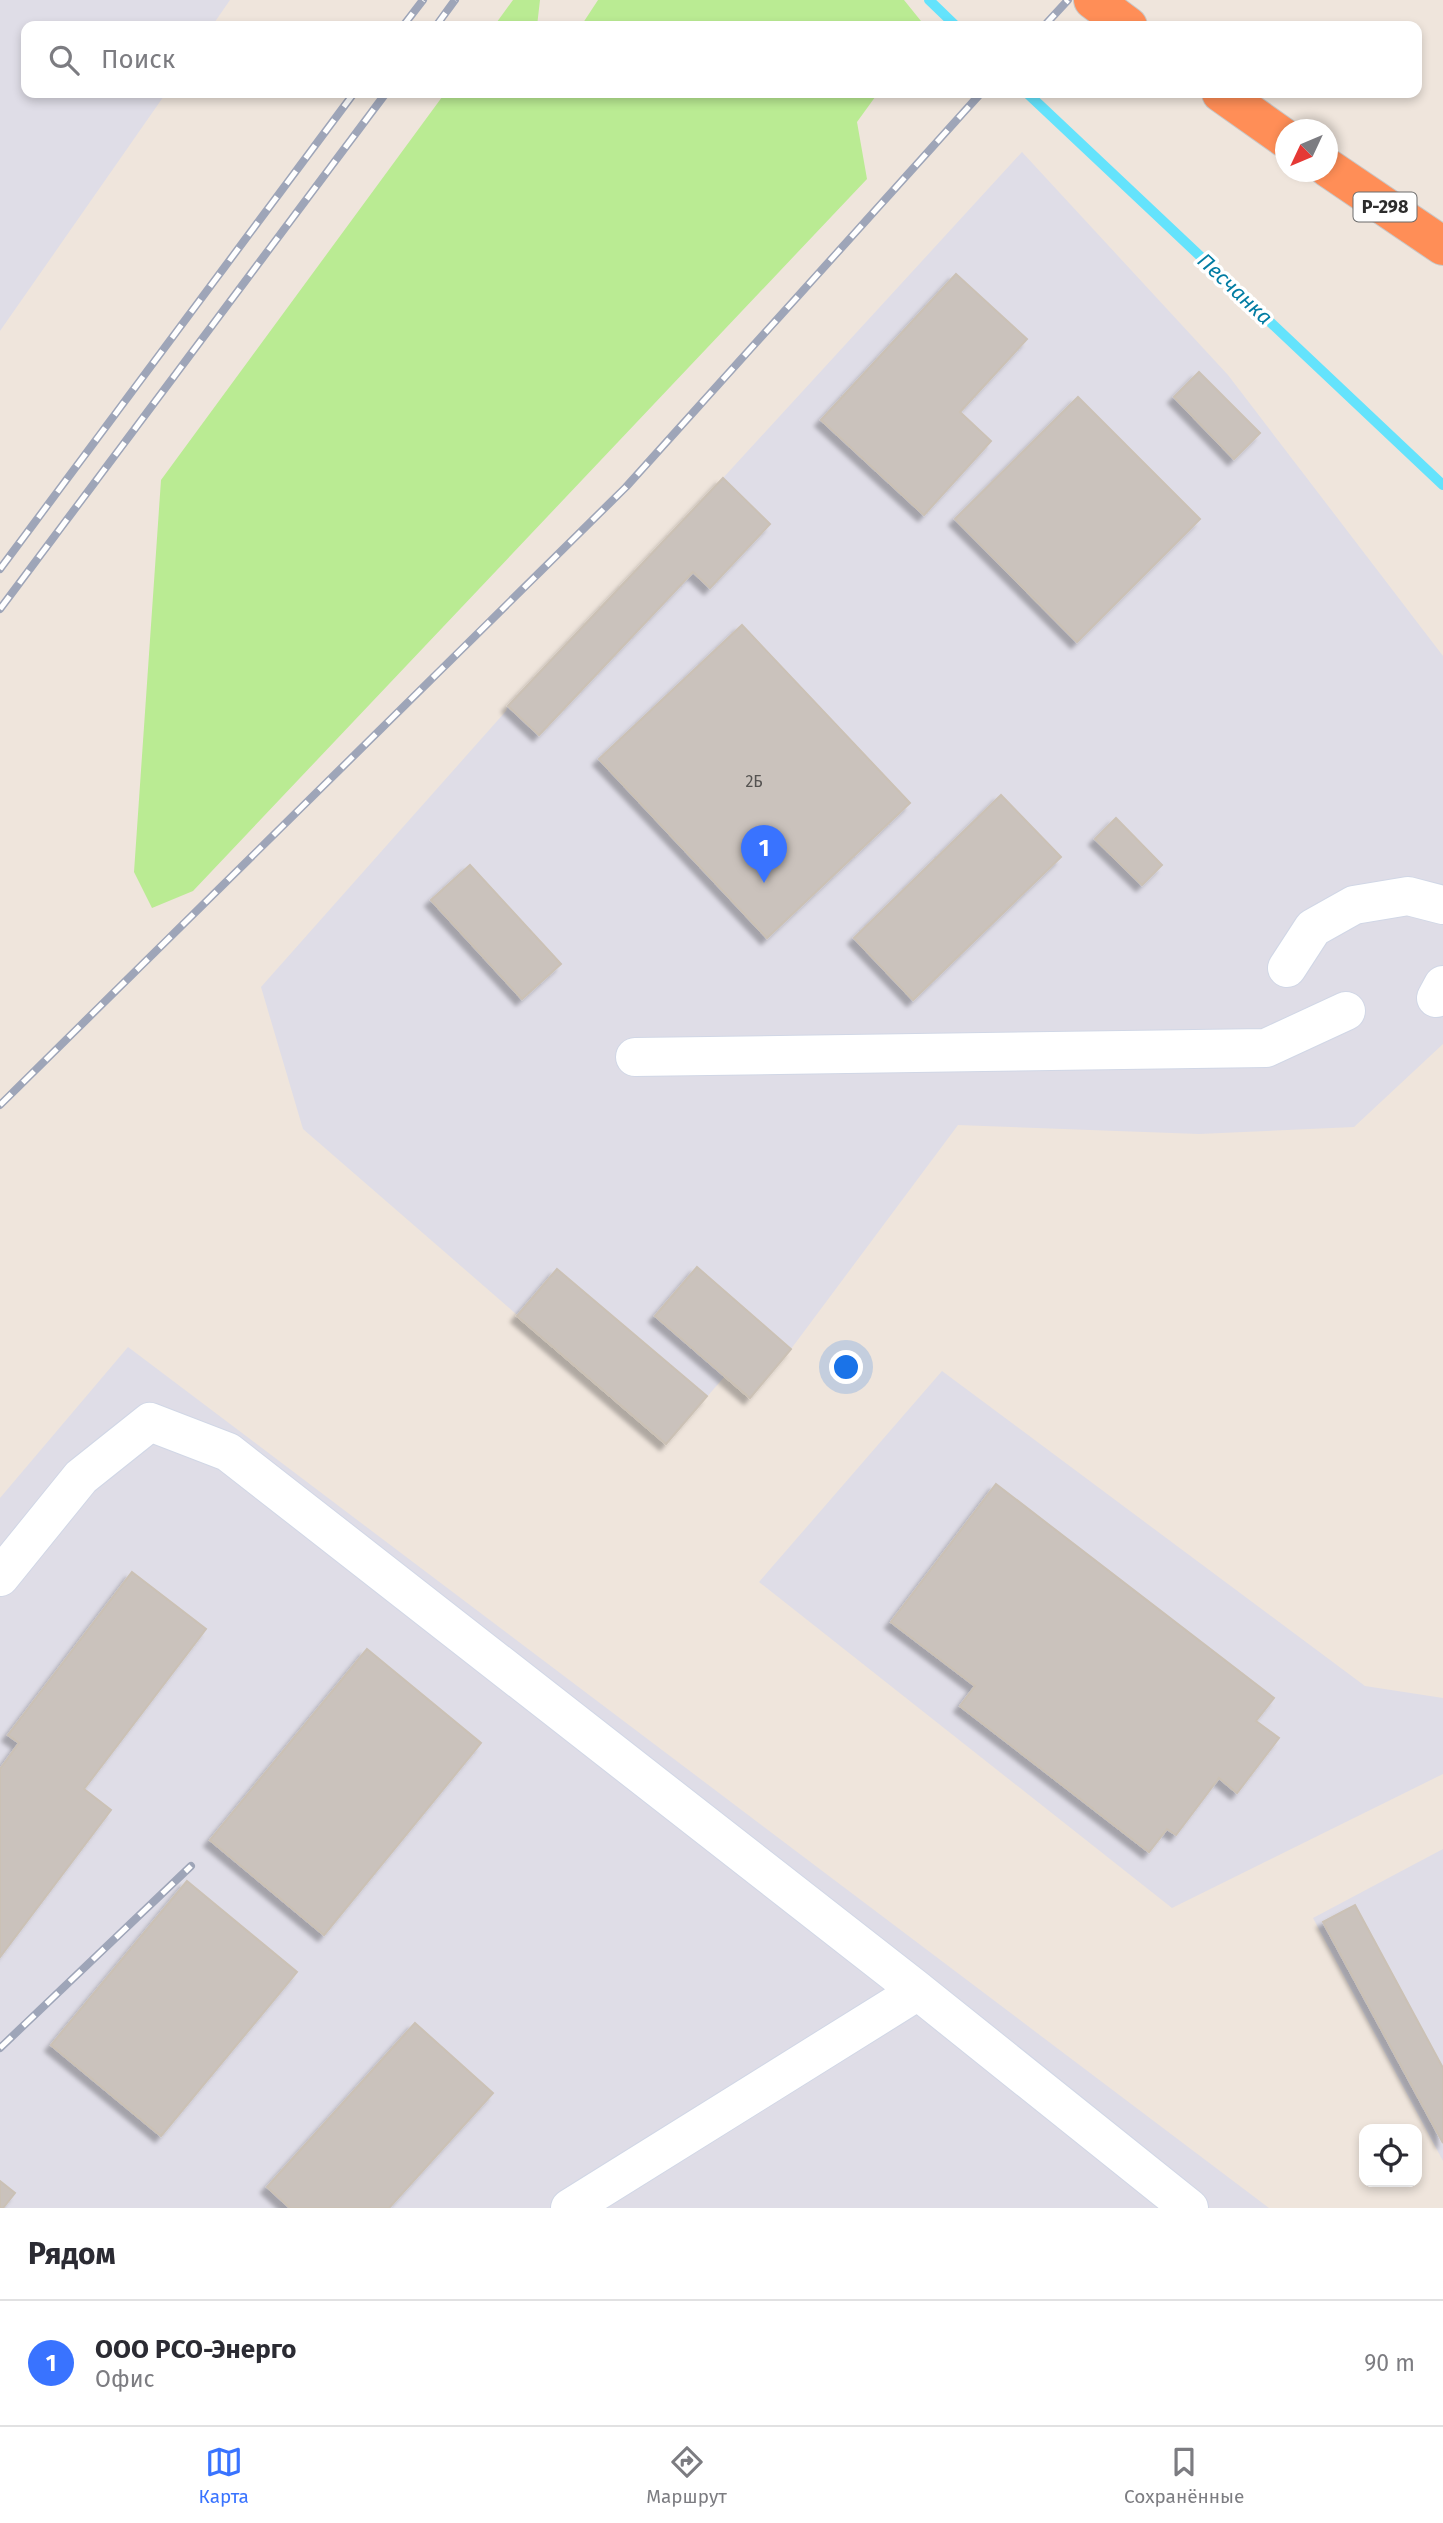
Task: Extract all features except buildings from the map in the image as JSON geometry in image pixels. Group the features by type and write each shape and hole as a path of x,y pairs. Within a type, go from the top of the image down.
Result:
{"highway":[{"path":"1093,0 1121,21"},
{"path":"1228,98 1275,131"},
{"name":"Р-298","path":"1338,175 1443,246"}],"lane":[{"path":"1287,968 1313,928 1354,905 1408,897 1443,905"},
{"path":"635,1057 1266,1048 1346,1011"},
{"path":"0,1577 81,1477 150,1422 228,1452 918,1991 1189,2208"},
{"path":"570,2208 918,1991"}],"shaded area":[{"path":"0,0 230,0 215,21 21,21 21,98 163,98 0,331"},
{"path":"1022,152 1228,375 1443,656 1443,1044 1354,1127 1199,1134 958,1125 791,1349 750,1398 725,1376 666,1444 303,1129 261,987 506,711 508,705 723,478"},
{"path":"128,1347 1269,2208 0,2208 0,1498"},
{"path":"942,1371 1365,1686 1443,1698 1443,1774 1172,1908 759,1582"},
{"path":"1443,1849 1443,2161 1313,1918"}],"green space":[{"path":"513,0 540,0 538,21 498,21"},
{"path":"598,0 904,0 921,21 584,21"},
{"path":"441,98 874,98 857,122 867,179 193,891 152,908 134,872 161,480"}],"waterway":[{"name":"Песчанка","path":"929,0 951,21"},
{"name":"Песчанка","path":"1032,98 1443,485"}],"railway":[{"path":"407,21 423,0"},
{"path":"440,21 455,0"},
{"path":"1049,21 1068,0"},
{"path":"0,569 350,98"},
{"path":"0,609 382,98"},
{"path":"0,1105 626,487 976,98"},
{"path":"0,2048 191,1866"}],"place":[{"name":"ООО РСО-Энерго","path":"764,883"}]}
